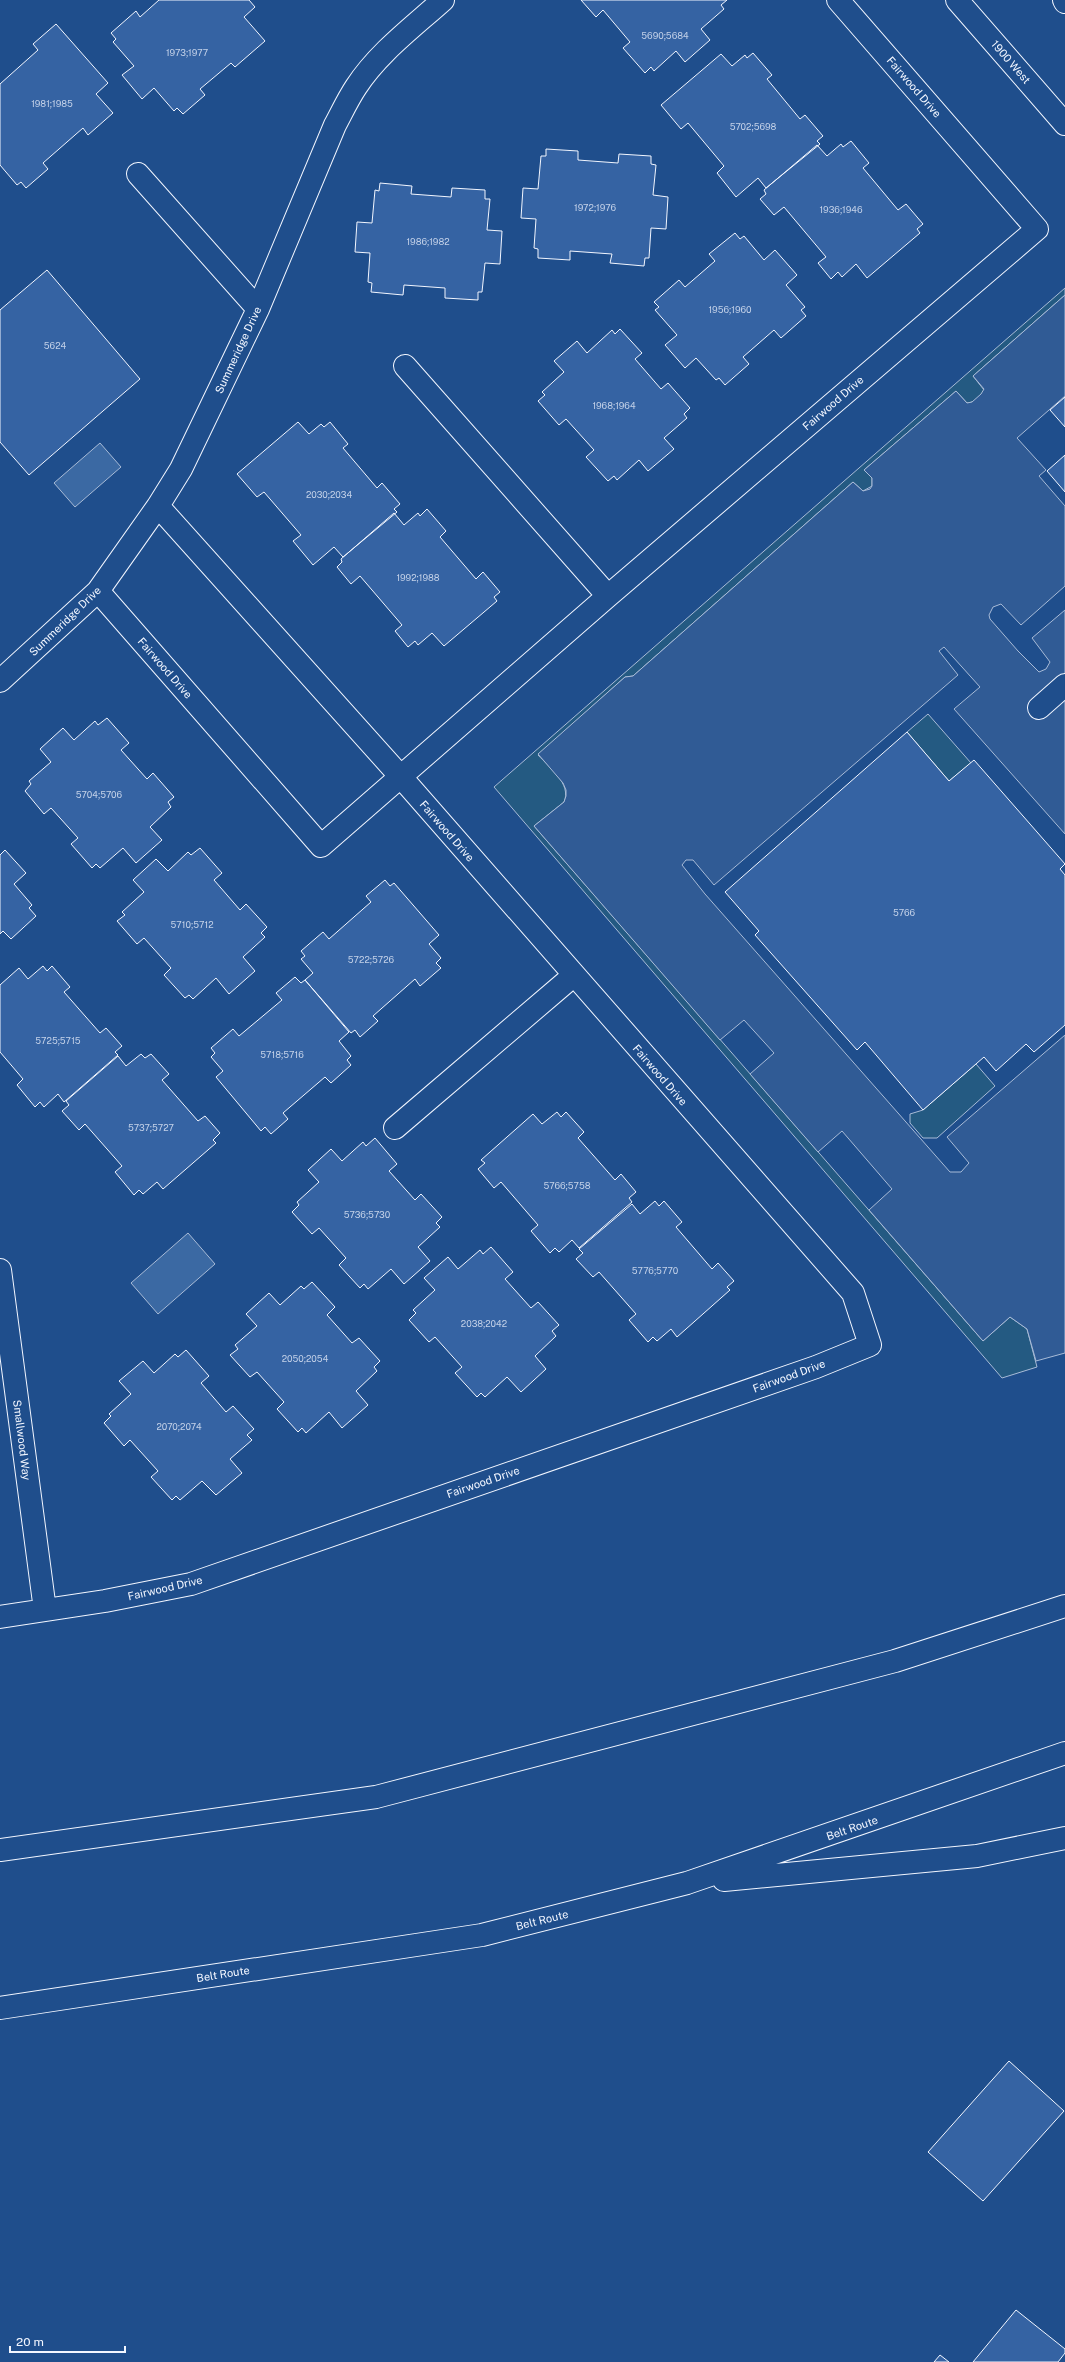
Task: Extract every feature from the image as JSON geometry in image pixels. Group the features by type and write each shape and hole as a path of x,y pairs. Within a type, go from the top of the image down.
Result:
{"main road":[{"name":"Summeridge Drive","path":"0,681 98,591 158,506 181,469 258,309 335,125 357,86 392,46 443,0"},
{"name":"Fairwood Drive","path":"98,591 321,846 608,596 1037,229 838,0"},
{"name":"1900 West","path":"957,0 1065,124"},
{"path":"138,174 258,309"},
{"path":"405,366 608,596"},
{"path":"158,506 400,777"},
{"path":"1039,708 1065,685"},
{"name":"Fairwood Drive","path":"0,1617 191,1584 816,1367 870,1345 853,1293 573,976 400,777"},
{"path":"395,1128 573,976"},
{"name":"Smallwood Way","path":"0,1270 45,1610"},
{"path":"0,1850 376,1797 895,1661 1065,1606"},
{"name":"Belt Route","path":"0,2008 482,1935 687,1884 1065,1754"},
{"path":"687,1884 977,1856 1065,1838"}],"shaded area":[{"path":"1065,288 1065,295 973,376 984,390 977,399 967,403 956,391 864,470 872,478 872,486 863,491 853,482 633,676 625,677 538,755 558,776 565,789 566,795 564,802 534,826 983,1341 1010,1317 1027,1329 1037,1367 1002,1378 494,787"},
{"path":"1065,295 1065,396 1017,438 1046,470 1039,476 1065,506 1065,586 1021,625 1001,604 993,607 989,615 990,619 1018,651 1039,672 1046,669 1050,662 1032,638 1065,610 1065,834 954,709 980,687 944,647 939,651 958,675 714,885 693,860 686,860 682,865 705,894 950,1172 961,1172 969,1163 947,1137 1065,1035 1065,1353 1036,1361 1027,1329 1010,1317 983,1341 869,1210 892,1189 842,1131 818,1152 750,1074 774,1053 744,1020 720,1040 534,826 564,802 566,796 566,790 563,783 538,754 625,677 633,676 853,482 863,491 870,489 872,486 872,478 864,470 956,391 967,403 972,402 984,389 973,376"},
{"path":"100,443 121,467 75,507 54,483"},
{"path":"928,714 971,763 949,781 907,732"},
{"path":"976,1064 995,1086 937,1138 923,1138 910,1123 910,1114 923,1110"},
{"path":"188,1233 215,1264 158,1314 131,1283"}],"building":[{"path":"159,0 249,0 255,7 244,17 265,41 235,67 231,63 200,89 205,95 183,114 177,108 174,111 154,88 142,99 122,75 134,66 113,42 116,39 111,33 136,11 140,17"},
{"path":"581,0 727,0 721,5 724,9 701,29 710,40 685,62 676,51 654,71 651,67 645,73 623,48 630,42 603,10 596,17"},
{"path":"56,24 108,83 96,94 113,113 88,135 83,128 43,163 48,169 26,188 21,182 17,185 0,165 0,84 38,50 33,44"},
{"path":"753,53 772,75 767,79 800,119 805,115 823,136 817,141 820,144 766,188 758,178 736,197 717,173 724,166 688,123 681,129 661,105 721,54 732,66 745,55 747,58"},
{"path":"851,141 869,163 863,168 898,210 906,204 923,224 917,229 920,233 867,278 856,264 842,277 838,272 831,279 818,263 826,257 784,207 774,215 760,199 766,194 764,190 817,145 827,156 841,144 843,147"},
{"path":"546,149 578,151 578,160 618,163 619,154 651,156 651,164 656,165 653,195 668,197 666,229 651,228 649,258 645,258 644,266 610,263 612,254 570,251 570,260 538,258 538,249 534,248 536,219 521,218 523,188 538,189 541,156 546,156"},
{"path":"380,183 412,186 411,194 451,197 452,188 485,190 485,199 490,199 487,230 502,231 500,264 485,263 482,292 478,292 478,300 445,298 445,288 404,285 403,295 371,292 372,283 368,282 370,253 355,252 357,222 372,223 375,190 379,191"},
{"path":"735,233 740,239 744,236 764,260 775,250 797,275 786,285 805,307 801,310 806,316 781,338 774,330 743,357 749,364 725,385 719,378 716,380 696,358 685,368 665,345 677,335 655,310 659,307 654,302 679,280 685,287 715,261 709,254"},
{"path":"47,270 140,379 29,475 0,442 0,310"},
{"path":"620,329 642,353 635,359 661,389 668,383 690,408 684,414 687,418 664,438 674,449 648,471 639,460 617,480 614,476 608,481 586,457 594,450 566,419 559,425 538,401 545,395 542,392 564,372 554,361 577,341 587,353 612,330 615,334"},
{"path":"1065,397 1065,427 1050,410"},
{"path":"298,422 309,434 321,424 324,427 330,422 348,444 343,448 377,488 382,483 400,504 394,509 397,512 343,557 334,547 313,565 293,541 301,535 264,492 257,497 237,474"},
{"path":"1065,455 1065,492 1047,471"},
{"path":"427,509 446,531 440,537 476,579 483,572 500,592 494,597 497,601 444,646 432,633 418,645 415,641 408,647 395,631 402,625 360,576 351,584 337,567 342,562 341,559 394,513 404,525 418,513 420,516"},
{"path":"107,718 129,743 121,750 147,779 153,773 174,797 168,802 171,807 150,827 162,840 136,863 123,848 100,868 96,864 92,868 71,844 78,838 51,808 44,814 25,791 31,784 29,781 51,762 40,749 63,728 74,740 95,721 98,725"},
{"path":"907,732 949,781 974,760 1065,864 1060,869 1065,875 1065,1025 1034,1052 1026,1044 996,1071 984,1057 923,1110 865,1042 857,1050 755,935 759,931 725,892"},
{"path":"200,848 222,873 214,880 240,910 246,904 267,927 261,933 265,937 243,957 255,971 229,994 216,978 193,999 189,995 185,998 164,975 171,968 144,938 137,944 117,921 125,915 122,912 144,892 133,880 156,859 168,871 188,852 191,855"},
{"path":"5,850 26,873 14,884 32,905 29,908 36,916 11,939 3,931 0,934 0,855"},
{"path":"385,880 390,886 394,883 439,935 429,944 441,958 436,963 441,968 420,986 415,979 373,1016 378,1021 360,1037 355,1030 351,1033 305,980 313,973 301,959 305,956 301,951 323,932 329,939 371,902 366,896"},
{"path":"43,966 47,971 52,966 70,987 64,992 100,1033 106,1028 122,1046 115,1052 118,1055 64,1102 58,1094 44,1107 40,1102 35,1107 17,1085 23,1079 0,1052 0,985 19,968 28,979"},
{"path":"295,977 301,983 305,980 349,1032 339,1041 351,1056 347,1060 351,1065 331,1083 325,1077 283,1113 288,1119 271,1134 265,1127 261,1131 216,1077 223,1071 211,1057 215,1053 211,1048 233,1029 239,1036 282,1000 276,993"},
{"path":"141,1054 145,1058 151,1054 169,1074 162,1080 198,1121 205,1116 220,1133 213,1140 216,1143 163,1189 157,1182 143,1194 139,1190 134,1195 115,1172 122,1166 85,1124 79,1130 62,1111 69,1105 66,1101 118,1056 126,1066"},
{"path":"557,1112 561,1117 566,1112 584,1132 578,1138 615,1180 621,1174 636,1192 629,1198 632,1202 579,1248 572,1240 559,1252 555,1248 550,1253 531,1231 538,1225 501,1182 494,1188 478,1169 485,1163 481,1160 533,1114 542,1124"},
{"path":"375,1138 397,1164 389,1171 415,1200 421,1194 442,1217 436,1223 440,1227 418,1247 430,1261 404,1284 391,1269 368,1289 364,1284 360,1288 339,1265 346,1258 319,1228 312,1234 292,1212 299,1205 297,1202 319,1182 308,1170 331,1149 342,1161 363,1142 366,1146"},
{"path":"655,1201 659,1206 664,1201 682,1222 676,1227 712,1269 718,1263 734,1281 727,1287 730,1290 677,1337 671,1329 657,1341 653,1337 648,1342 629,1320 636,1314 599,1272 593,1277 576,1259 583,1253 579,1249 632,1204 640,1214"},
{"path":"491,1247 513,1272 505,1279 531,1308 538,1302 559,1325 552,1331 556,1336 535,1356 546,1369 521,1392 507,1377 485,1397 481,1393 477,1397 455,1373 462,1367 435,1337 429,1342 409,1320 416,1313 413,1310 435,1290 424,1278 448,1257 458,1269 480,1250 483,1254"},
{"path":"312,1282 335,1307 327,1315 352,1343 359,1338 380,1361 374,1367 377,1371 356,1391 368,1405 342,1428 329,1412 306,1433 302,1428 298,1432 277,1409 284,1402 257,1372 250,1377 230,1355 238,1349 235,1345 257,1326 246,1314 269,1293 280,1305 301,1286 304,1289"},
{"path":"186,1350 209,1376 201,1383 226,1412 233,1406 254,1429 247,1435 252,1440 230,1459 242,1473 216,1495 202,1481 180,1500 176,1496 172,1500 151,1477 158,1471 130,1440 124,1446 104,1423 111,1416 109,1414 131,1394 119,1381 143,1361 154,1373 175,1354 178,1357"},
{"path":"1009,2061 1064,2111 983,2201 928,2152"},
{"path":"1016,2310 1065,2349 1065,2353 1058,2362 973,2362"},
{"path":"940,2355 949,2362 934,2362"}]}
